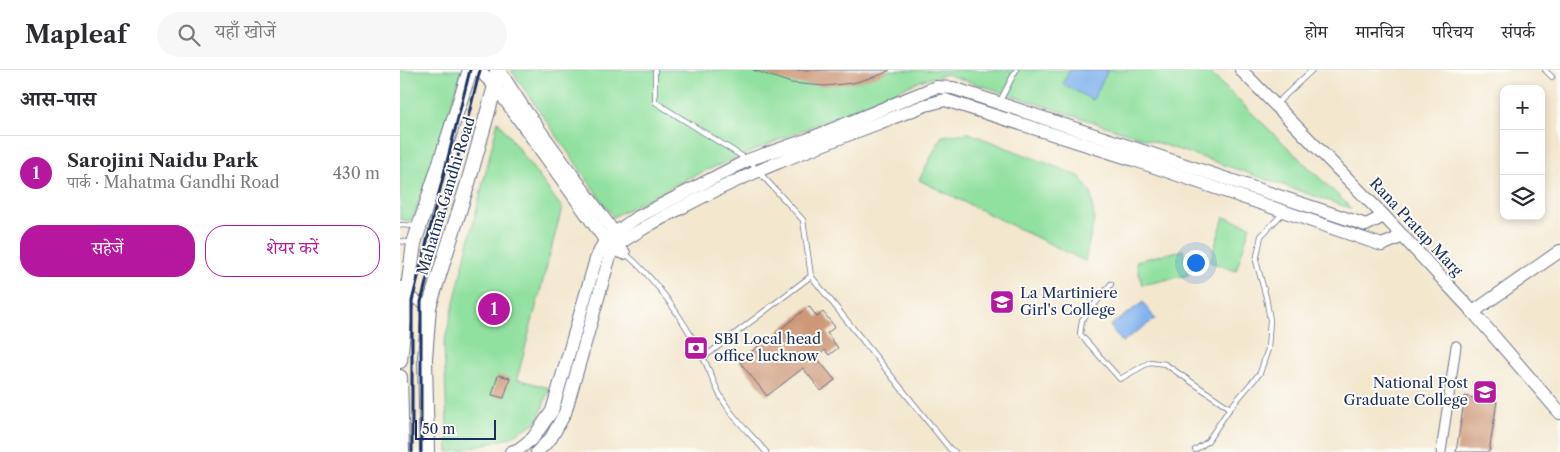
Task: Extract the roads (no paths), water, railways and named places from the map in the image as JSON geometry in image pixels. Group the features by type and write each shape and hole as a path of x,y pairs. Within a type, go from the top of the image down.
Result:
{"main road":[{"name":"Mahatma Gandhi Road","path":"400,362 402,288 407,242 419,226 470,70"},
{"name":"Mahatma Gandhi Road","path":"428,452 426,358 429,307 468,183 498,70"},
{"path":"400,377 402,452"}],"street":[{"path":"479,70 495,86 615,243"},
{"path":"498,70 615,243"},
{"name":"Rana Pratap Marg","path":"1241,70 1384,216 1473,312 1560,412"},
{"path":"511,452 519,449 533,438 552,411 596,259 615,243 636,218 748,160 806,140 936,87 953,88 1366,225 1384,216"},
{"path":"537,452 551,438 565,413 615,243 691,202 758,170 926,104 945,100 1134,160 1382,245 1402,236"},
{"path":"1473,312 1560,251"},
{"path":"402,288 429,307"},
{"path":"1441,452 1456,346"}],"lane":[{"path":"656,70 655,102 748,160 803,220 811,276 950,450 956,452"},
{"path":"993,116 1016,70"},
{"path":"1275,105 1312,70"},
{"path":"1544,70 1552,77"},
{"path":"1195,450 1206,442 1230,408 1260,373 1268,349 1270,320 1256,261 1261,236 1284,212"},
{"path":"400,225 419,226"},
{"path":"615,243 639,265 666,296 689,332 725,404 766,452"},
{"path":"703,358 811,276"},
{"path":"1111,284 1082,320 1080,334 1120,379 1150,362 1165,364 1230,408"}],"water":[{"path":"1070,70 1108,70 1093,100 1063,84"},
{"path":"1143,302 1155,319 1122,342 1110,326"}],"railway":[{"path":"412,452 412,301 470,70"},
{"path":"421,452 421,302 480,70"}],"place":[{"name":"La Martiniere Girl's College","path":"1002,302"},
{"name":"Sarojini Naidu Park","path":"494,309"},
{"name":"SBI Local head office lucknow","path":"696,348"},
{"name":"National Post Graduate College","path":"1485,392"}]}
